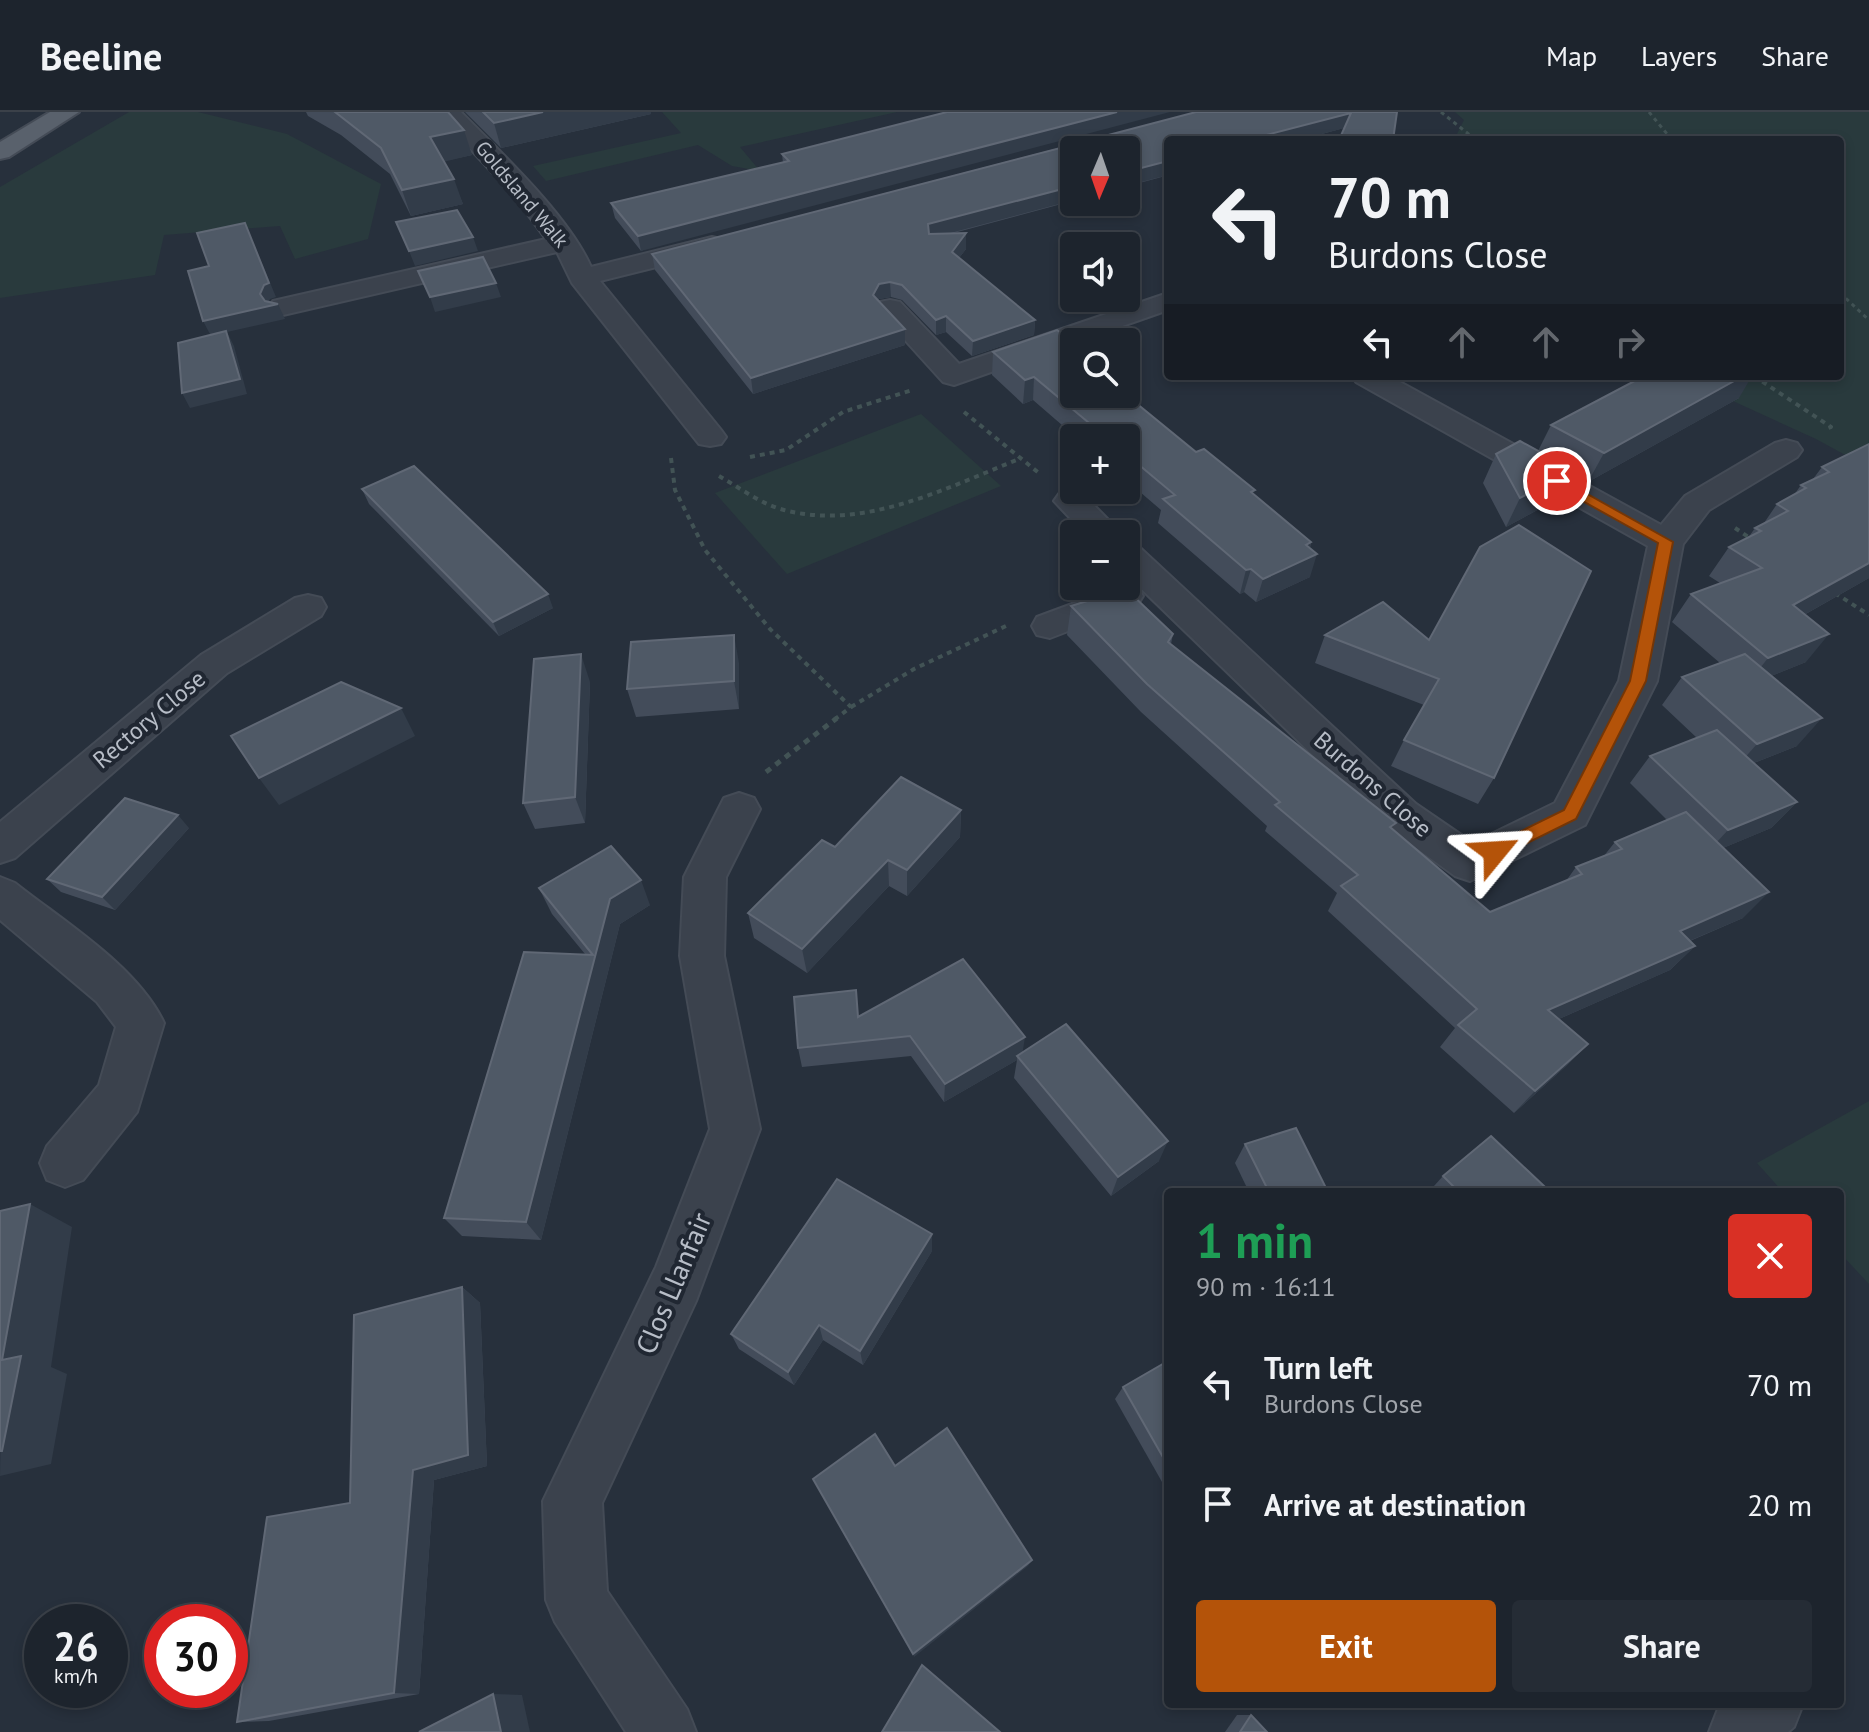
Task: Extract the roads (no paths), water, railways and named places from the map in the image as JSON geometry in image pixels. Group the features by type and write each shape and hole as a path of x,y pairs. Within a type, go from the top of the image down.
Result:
{"main road":[{"path":"0,152 67,112"}],"street":[{"name":"Goldsland Walk","path":"453,112 525,193 573,256 582,277 707,433"},
{"path":"582,277 734,239"},
{"path":"283,307 563,243"},
{"path":"890,308 954,376 1164,302"},
{"path":"1374,380 1666,542"},
{"name":"Burdons Close","path":"1140,567 1401,815 1470,864 1570,814 1638,681 1666,542 1697,503 1786,450"},
{"path":"1074,504 1091,520"},
{"path":"1050,626 1157,583"},
{"name":"Rectory Close","path":"0,846 214,664 308,607"},
{"name":"Clos Llanfair","path":"664,1732 577,1600 572,1501 677,1282 735,1129 702,956 705,877 739,809"},
{"path":"0,895 113,988 141,1023 120,1096 65,1163"},
{"path":"1741,1732 1767,1708"}]}
